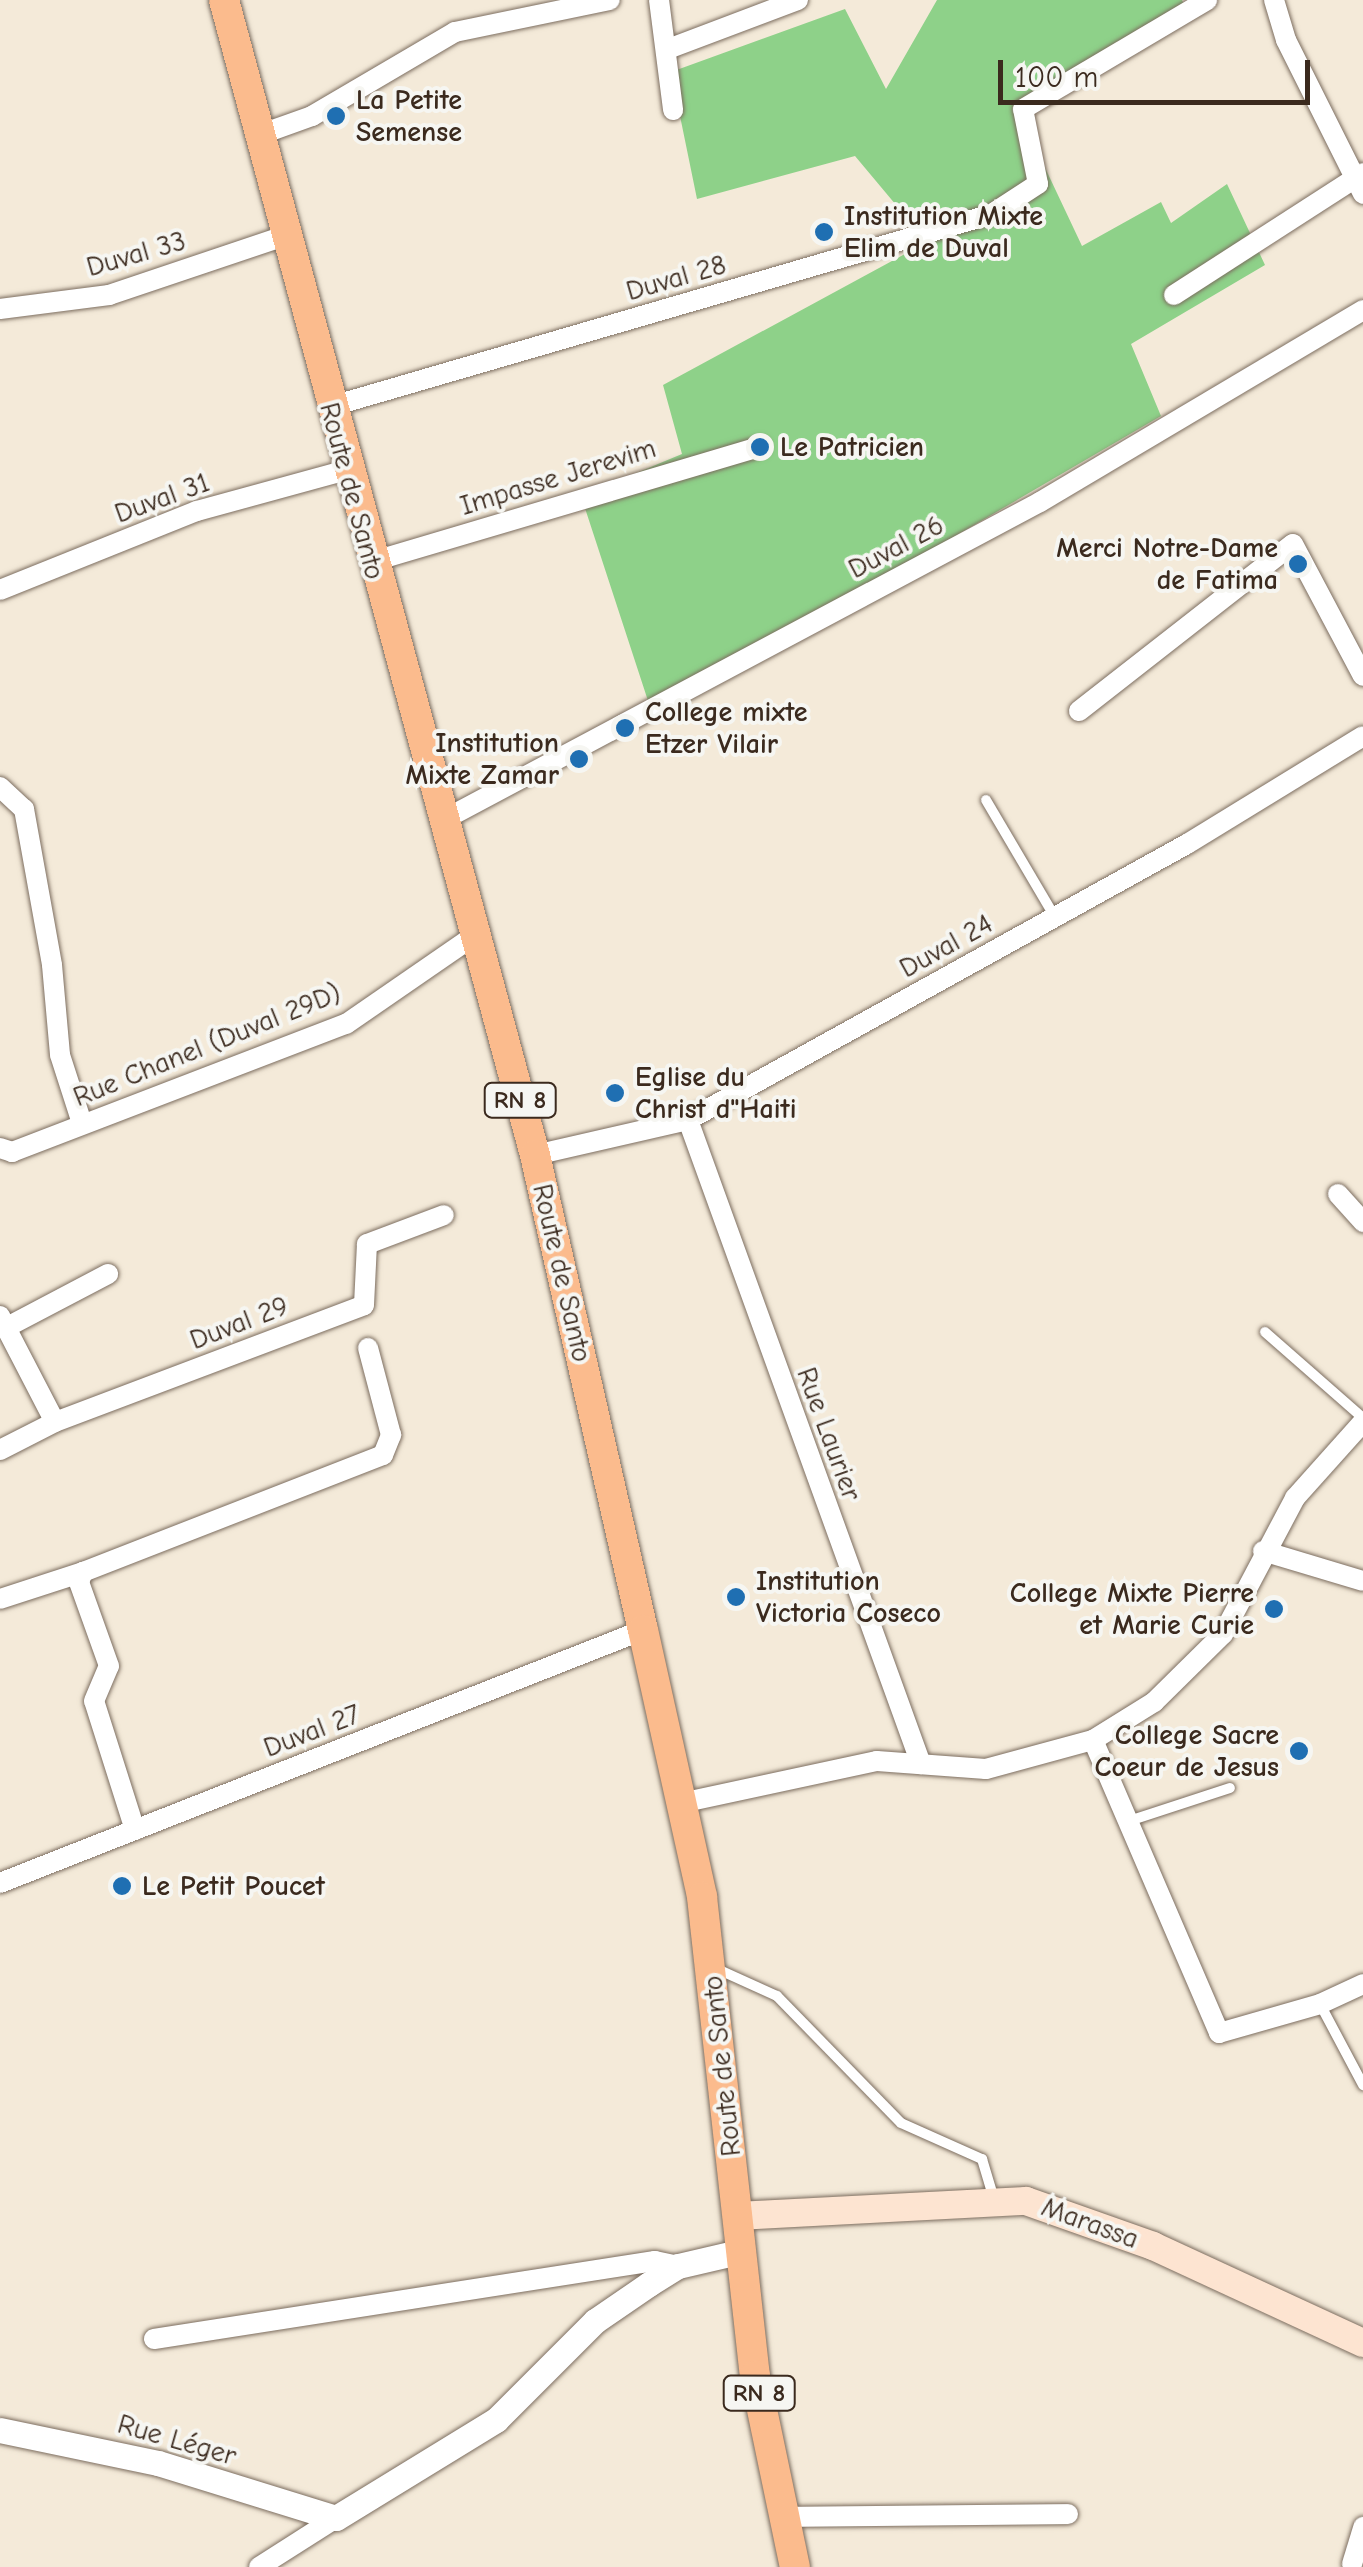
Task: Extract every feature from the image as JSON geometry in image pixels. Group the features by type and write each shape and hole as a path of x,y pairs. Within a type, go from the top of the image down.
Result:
{"main road":[{"name":"Route de Santo","path":"224,0 329,407 447,818 535,1155 643,1630 712,1966 738,2252 795,2567"},
{"name":"Marassa","path":"737,2216 994,2199 1073,2213 1363,2343"}],"street":[{"path":"258,135 312,116 455,32 610,0"},
{"path":"659,0 673,110"},
{"path":"668,48 798,0"},
{"name":"Duval 28","path":"329,407 935,234 1034,191 1024,110 1207,0"},
{"path":"1174,295 1360,181 1286,40 1274,0"},
{"name":"Duval 33","path":"0,309 109,295 284,236"},
{"name":"Duval 26","path":"447,818 1040,502 1363,310"},
{"name":"Impasse Jerevim","path":"372,562 760,447"},
{"name":"Duval 31","path":"0,590 196,511 347,470"},
{"path":"1079,711 1293,544 1363,676"},
{"name":"Duval 24","path":"535,1155 688,1120 1056,917 1363,736"},
{"path":"0,787 24,808 52,965 60,1055 82,1123"},
{"name":"Rue Chanel (Duval 29D)","path":"0,1148 12,1152 346,1024 475,936"},
{"name":"Rue Laurier","path":"688,1120 920,1764"},
{"path":"1338,1194 1363,1222"},
{"name":"Duval 29","path":"0,1450 55,1422 364,1304 367,1244 444,1215"},
{"path":"55,1422 4,1321 108,1274"},
{"path":"0,1599 83,1572 383,1454 390,1436 368,1348"},
{"path":"680,1803 877,1761 986,1769 1093,1740 1154,1702 1223,1634 1263,1550 1295,1498 1363,1420"},
{"path":"1263,1550 1363,1581"},
{"path":"83,1572 78,1582 110,1666 94,1701 134,1830"},
{"name":"Duval 27","path":"0,1883 643,1630"},
{"path":"1093,1740 1132,1820 1219,2034 1320,2004 1363,1984"},
{"path":"259,2567 496,2420 594,2321 678,2266 738,2252"},
{"path":"154,2339 655,2261 678,2266"},
{"name":"Rue Léger","path":"0,2430 158,2463 336,2518"},
{"path":"785,2518 1068,2514"},
{"path":"1352,2564 1363,2526"}],"lane":[{"path":"986,800 1056,917"},
{"path":"1265,1332 1363,1420"},
{"path":"1132,1820 1230,1788"},
{"path":"712,1966 777,1996 902,2123 982,2160 994,2199"},
{"path":"1320,2004 1363,2085"}],"green space":[{"path":"937,0 1182,0 1186,9 1024,98 1031,138 1082,246 1161,202 1171,223 1227,184 1265,265 1131,344 1161,416 652,713 581,496 682,454 663,385 927,242 855,156 697,199 671,72 845,9 886,89"}],"place":[{"name":"La Petite Semense","path":"336,116"},
{"name":"Institution Mixte Elim de Duval","path":"824,232"},
{"name":"Le Patricien","path":"760,447"},
{"name":"Merci Notre-Dame de Fatima","path":"1298,564"},
{"name":"College mixte Etzer Vilair","path":"625,728"},
{"name":"Institution Mixte Zamar","path":"579,759"},
{"name":"Eglise du Christ d\"Haiti","path":"615,1093"},
{"name":"Institution Victoria Coseco","path":"736,1597"},
{"name":"College Mixte Pierre et Marie Curie","path":"1274,1609"},
{"name":"College Sacre Coeur de Jesus","path":"1299,1751"},
{"name":"Le Petit Poucet","path":"122,1886"}]}
